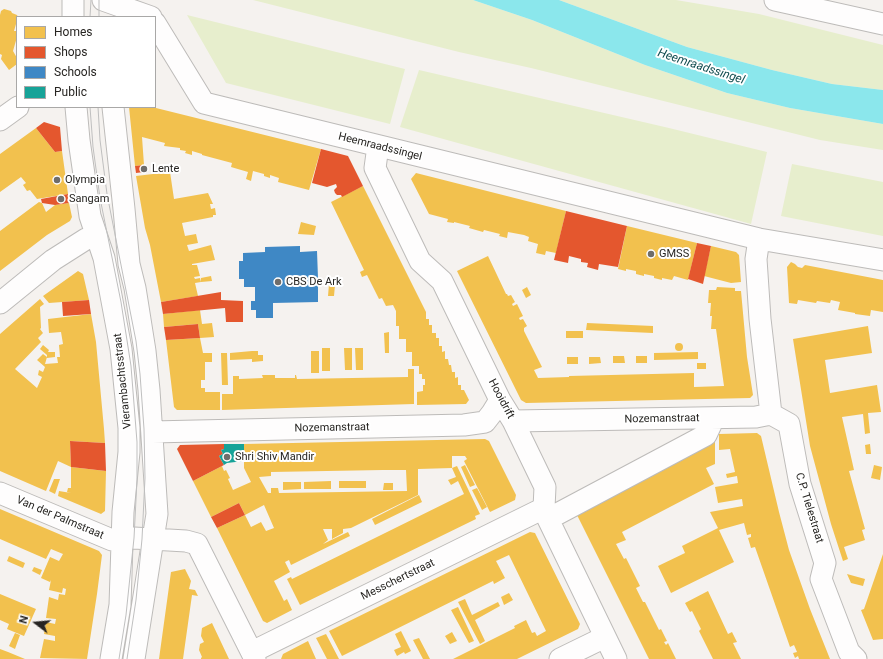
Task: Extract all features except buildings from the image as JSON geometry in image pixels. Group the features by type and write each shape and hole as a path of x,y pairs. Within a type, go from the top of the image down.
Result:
{"street":[{"path":"73,0 73,16"},
{"path":"775,0 883,24"},
{"path":"110,5 148,16"},
{"name":"Heemraadssingel","path":"156,25 204,103 759,239 883,260"},
{"path":"0,120 17,108"},
{"name":"Vierambachtsstraat","path":"76,108 78,140 90,216 104,258 121,349 129,428 129,452 122,539 120,606 111,659"},
{"path":"113,108 129,264 135,288 145,351 157,514 134,659"},
{"name":"Hooidrift","path":"378,146 375,168 385,190 420,261 442,281 500,400 513,422 545,487 546,513 616,659"},
{"path":"0,303 53,260 86,239 96,236"},
{"path":"759,239 756,259 760,319 771,414"},
{"name":"Nozemanstraat","path":"152,432 464,425 484,422 500,400"},
{"name":"Nozemanstraat","path":"513,422 756,417 771,414"},
{"name":"C.P. Tielestraat","path":"771,414 789,424 800,484 825,562 821,579 849,652 856,659"},
{"name":"Nozemanstraat","path":"546,513 706,435 714,418"},
{"name":"Van der Palmstraat","path":"0,493 112,540 154,539 186,541 197,544 254,656"},
{"name":"Messchertstraat","path":"254,656 546,513"},
{"path":"560,659 605,637"}],"green space":[{"path":"253,0 473,0 532,20 645,65 727,93 790,108 883,124 883,150 820,140"},
{"path":"559,0 676,0 759,14 883,45 883,90 832,84 772,70 687,47"},
{"path":"187,15 405,69 390,124 226,83"},
{"path":"419,70 767,152 751,224 400,127"},
{"path":"792,164 883,182 883,236 781,216"}],"water":[{"path":"473,0 559,0 687,47 772,70 832,84 883,90 883,124 790,108 727,93 645,65 532,20"}],"tram line":[{"path":"90,16 91,0"},
{"path":"99,0 99,16"},
{"path":"90,108 93,147 100,198 121,302 131,366 137,442 134,538 126,615 119,659"},
{"path":"98,108 100,140 107,194 136,341 144,429 145,478 142,539 136,600 127,659"}],"place":[{"name":"Lente","path":"144,169"},
{"name":"Olympia","path":"57,180"},
{"name":"Sangam","path":"61,199"},
{"name":"GMSS","path":"651,254"},
{"name":"CBS De Ark","path":"278,282"},
{"name":"Shri Shiv Mandir","path":"227,457"}]}
